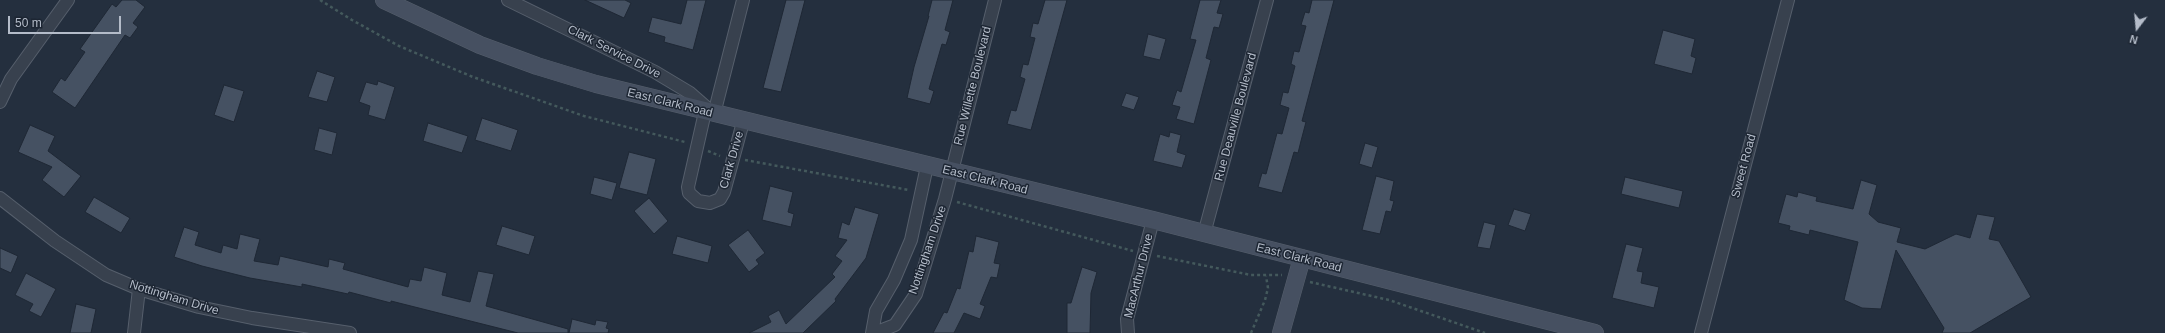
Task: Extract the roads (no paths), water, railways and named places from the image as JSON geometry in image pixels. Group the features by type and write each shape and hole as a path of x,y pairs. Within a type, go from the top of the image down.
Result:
{"main road":[{"name":"East Clark Road","path":"384,0 480,45 537,66 596,84 743,122 1153,220 1595,333"},
{"path":"1281,333 1302,258"}],"street":[{"path":"0,102 11,80 68,0"},
{"name":"Clark Service Drive","path":"508,0 655,72 690,93 709,113"},
{"name":"Clark Drive","path":"743,0 709,113 697,146 688,187 689,193 698,201 710,203 720,199 734,159 743,122"},
{"name":"Rue Willette Boulevard","path":"952,172 995,0"},
{"name":"Rue Deauville Boulevard","path":"1204,234 1267,0"},
{"name":"Sweet Road","path":"1701,333 1788,0"},
{"name":"Nottingham Drive","path":"927,166 911,240 894,280 876,311 873,333 895,325 916,294 946,199 952,172"},
{"name":"Nottingham Drive","path":"0,198 55,241 106,275 138,289 199,307 252,318 350,333"},
{"name":"MacArthur Drive","path":"1128,333 1127,319 1153,220"},
{"path":"134,333 138,289"}]}
